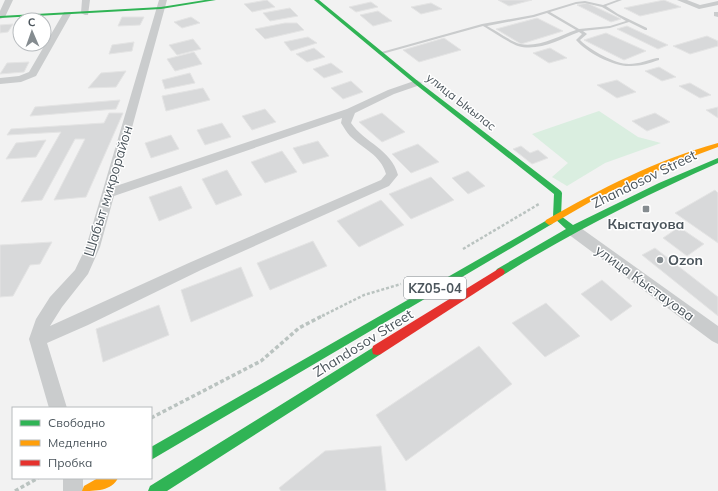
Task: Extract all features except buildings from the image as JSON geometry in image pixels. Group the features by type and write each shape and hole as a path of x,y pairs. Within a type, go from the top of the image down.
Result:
{"main road":[{"path":"1,17 85,13 162,4 214,0"},
{"name":"улица Ыкылас","path":"316,0 380,53 558,193 557,217"},
{"name":"Zhandosov Street","path":"156,452 594,196 672,161 718,145"},
{"name":"Zhandosov Street","path":"167,488 515,263 572,230 672,180 718,160"},
{"path":"557,217 572,230"},
{"path":"89,491 109,479"}],"street":[{"path":"1,17 9,0"},
{"path":"85,13 86,0"},
{"path":"681,0 699,7 718,2"},
{"name":"Шабыт микрорайон","path":"37,339 42,324 56,302 81,274 94,248 162,4"},
{"path":"0,82 21,79 33,74 67,14"},
{"path":"109,193 350,112 417,82"},
{"path":"58,407 37,339 82,320 183,272 385,183 392,175 391,166 354,133 346,123 350,112"},
{"name":"улица Кыстауова","path":"572,230 718,336"},
{"path":"156,452 167,488"},
{"path":"73,479 73,491"}],"lane":[{"path":"603,6 620,0"},
{"path":"380,53 483,25 534,16 576,3 585,2 603,6 646,29"},
{"path":"547,12 585,34 578,40 583,46 619,63 632,65 657,59"},
{"path":"483,25 524,46 542,44 580,30 610,28 630,21"}],"path":[{"path":"15,491 36,479"}],"green space":[{"path":"599,111 638,137 661,143 605,163 567,186 552,177 568,163 532,134"}],"traffic: fast":[{"path":"0,17 161,8 214,0"},
{"path":"316,0 417,83 558,193 557,217 573,230"},
{"path":"500,272 526,256 607,212 718,160"},
{"path":"152,453 549,222"},
{"path":"155,491 377,350"}],"traffic: slow":[{"path":"549,222 594,196 672,161 718,145"},
{"path":"89,491 109,479"}],"traffic: jam":[{"path":"377,350 500,272"}],"place":[{"name":"Кыстауова","path":"646,209"},
{"name":"Ozon","path":"660,260"}]}
